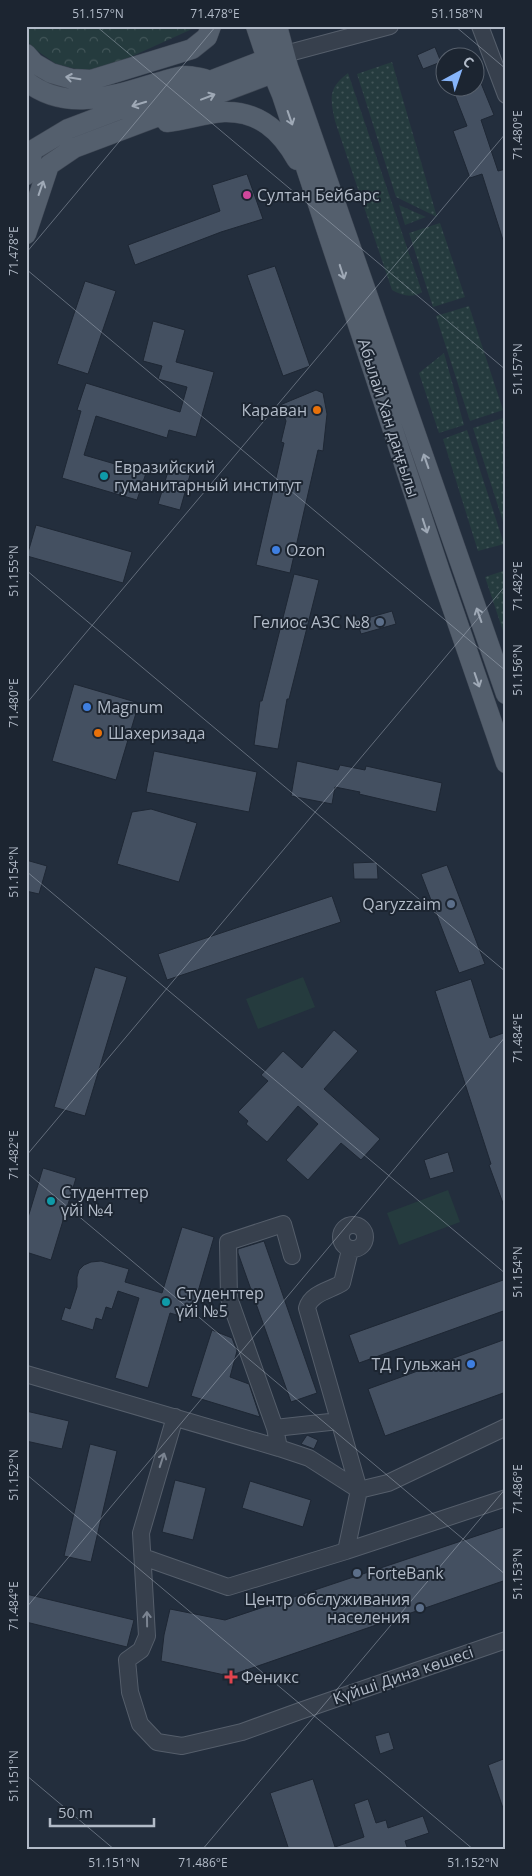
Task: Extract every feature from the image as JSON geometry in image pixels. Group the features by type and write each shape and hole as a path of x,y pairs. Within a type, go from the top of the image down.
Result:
{"main road":[{"path":"26,54 34,63 51,73 72,79 91,80 192,49 207,37 210,26"},
{"name":"Абылай Хан даңғылы","path":"256,26 278,63 506,694"},
{"name":"Абылай Хан даңғылы","path":"277,26 278,63 282,95 440,572 506,763"},
{"path":"30,148 68,129 118,110 184,91 210,80 278,63"},
{"path":"26,234 49,165 74,148 135,125 278,63"},
{"path":"26,81 60,98 82,100 107,97 185,76 210,80"},
{"path":"135,125 175,122 223,112 243,113 261,121 276,130 289,146 305,175 324,220"},
{"path":"30,148 49,165"},
{"path":"26,175 30,148"}],"street":[{"path":"278,63 332,41 390,26"},
{"path":"480,26 506,95"},
{"path":"280,1448 275,1428 228,1298 228,1242 283,1224 292,1256"},
{"path":"346,1551 359,1490 307,1308 308,1303 314,1297 342,1283 350,1250"},
{"path":"26,1374 309,1458 359,1490 388,1483 506,1427"},
{"path":"175,1417 141,1533 143,1557 228,1587 346,1551 506,1498"},
{"path":"275,1428 339,1421"},
{"name":"Күйші Дина көшесі","path":"143,1557 142,1580 146,1603 147,1636 140,1650 127,1660 130,1692 140,1724 157,1742 182,1746 242,1732 506,1640"}],"green space":[{"path":"26,26 193,26 190,30 115,64 88,72 56,64 32,47 26,39"},
{"path":"392,62 437,217 396,197 357,74"},
{"path":"348,73 422,292 418,294 403,295 392,290 335,121 332,94 341,78"},
{"path":"399,205 426,217 405,225"},
{"path":"440,223 465,297 433,307 409,233"},
{"path":"469,306 503,410 470,421 436,316"},
{"path":"444,353 464,425 439,433 419,373"},
{"path":"506,417 506,531 473,428"},
{"path":"467,430 504,544 478,551 443,439"},
{"path":"506,570 506,640 485,577"},
{"path":"303,977 315,1007 258,1029 246,999"},
{"path":"448,1190 460,1222 399,1245 387,1213"}],"building":[{"path":"435,47 434,65 423,69 417,55"},
{"path":"484,90 494,115 481,120 498,171 506,169 506,240 503,240 482,174 470,178 453,131 467,126 456,98 484,98"},
{"path":"247,174 263,219 221,232 135,265 128,245 220,211 212,185"},
{"path":"275,266 310,366 283,376 247,275"},
{"path":"85,281 116,291 88,374 57,364"},
{"path":"153,321 185,330 176,362 214,372 196,437 169,430 167,438 96,416 84,455 146,473 137,500 62,478 81,411 77,410 86,383 180,412 187,387 158,379 162,366 143,361"},
{"path":"316,390 323,393 327,414 323,451 318,450 290,573 256,565 284,443 281,442 286,421 280,405"},
{"path":"171,462 192,468 180,510 158,504"},
{"path":"36,525 132,552 123,583 27,556"},
{"path":"294,574 319,580 289,699 287,699 278,749 254,745 260,701 262,701"},
{"path":"392,611 396,624 361,634 357,621"},
{"path":"74,684 139,703 116,780 52,761"},
{"path":"154,751 257,772 249,812 146,792"},
{"path":"297,761 338,770 340,765 365,770 366,766 442,783 436,812 335,787 332,804 291,796"},
{"path":"151,809 197,823 179,882 117,864 132,812"},
{"path":"26,860 47,866 39,894 26,891"},
{"path":"377,862 378,879 354,879 353,863"},
{"path":"447,865 485,964 459,973 421,874"},
{"path":"332,896 341,922 167,980 158,954"},
{"path":"95,967 127,977 85,1116 54,1107"},
{"path":"471,979 490,1038 506,1032 506,1206 504,1206 489,1165 491,1164 435,991"},
{"path":"334,1030 358,1051 324,1089 380,1139 361,1160 341,1143 308,1180 286,1160 318,1124 298,1106 267,1142 246,1124 248,1121 238,1112 268,1081 261,1075 283,1051 302,1068"},
{"path":"448,1152 454,1172 430,1179 424,1160"},
{"name":"Студенттер үйі №4","path":"43,1168 76,1178 51,1260 26,1252 26,1224"},
{"name":"Студенттер үйі №5","path":"182,1227 214,1237 190,1319 170,1313 148,1388 115,1378 139,1298 118,1291 112,1309 106,1307 102,1320 96,1318 93,1330 61,1320 65,1307 70,1309 77,1287 79,1270 91,1262 101,1261 129,1269 125,1282 162,1293"},
{"path":"264,1241 317,1393 291,1402 238,1253 238,1249"},
{"path":"506,1279 506,1310 359,1363 349,1335"},
{"path":"212,1330 232,1338 237,1351 230,1377 249,1384 260,1417 191,1396"},
{"name":"ТД Гульжан","path":"506,1339 506,1392 385,1436 368,1389"},
{"path":"26,1411 69,1421 62,1449 26,1441"},
{"path":"307,1435 318,1440 314,1449 301,1444"},
{"path":"90,1444 117,1451 91,1562 64,1556"},
{"path":"175,1480 206,1488 193,1540 162,1532"},
{"path":"250,1481 311,1500 303,1527 242,1508"},
{"path":"506,1526 506,1580 229,1676 161,1661 170,1609 225,1620"},
{"path":"26,1594 134,1620 127,1647 26,1622"},
{"path":"389,1732 394,1749 380,1754 375,1736"},
{"path":"506,1758 506,1811 504,1811 488,1765"},
{"path":"313,1779 335,1847 364,1837 354,1804 368,1799 376,1823 386,1820 388,1828 423,1816 429,1833 405,1841 408,1850 289,1850 270,1793"}],"place":[{"name":"Султан Бейбарс","path":"247,195"},
{"name":"Караван","path":"317,410"},
{"name":"Евразийский гуманитарный институт","path":"104,476"},
{"name":"Ozon","path":"276,550"},
{"name":"Гелиос АЗС №8","path":"380,622"},
{"name":"Magnum","path":"87,707"},
{"name":"Шахеризада","path":"98,733"},
{"name":"Qaryzzaim","path":"451,904"},
{"name":"Студенттер үйі №4","path":"51,1201"},
{"name":"Студенттер үйі №5","path":"166,1302"},
{"name":"ТД Гульжан","path":"471,1364"},
{"name":"ForteBank","path":"357,1573"},
{"name":"Центр обслуживания населения","path":"420,1608"},
{"name":"Феникс","path":"231,1677"}]}
